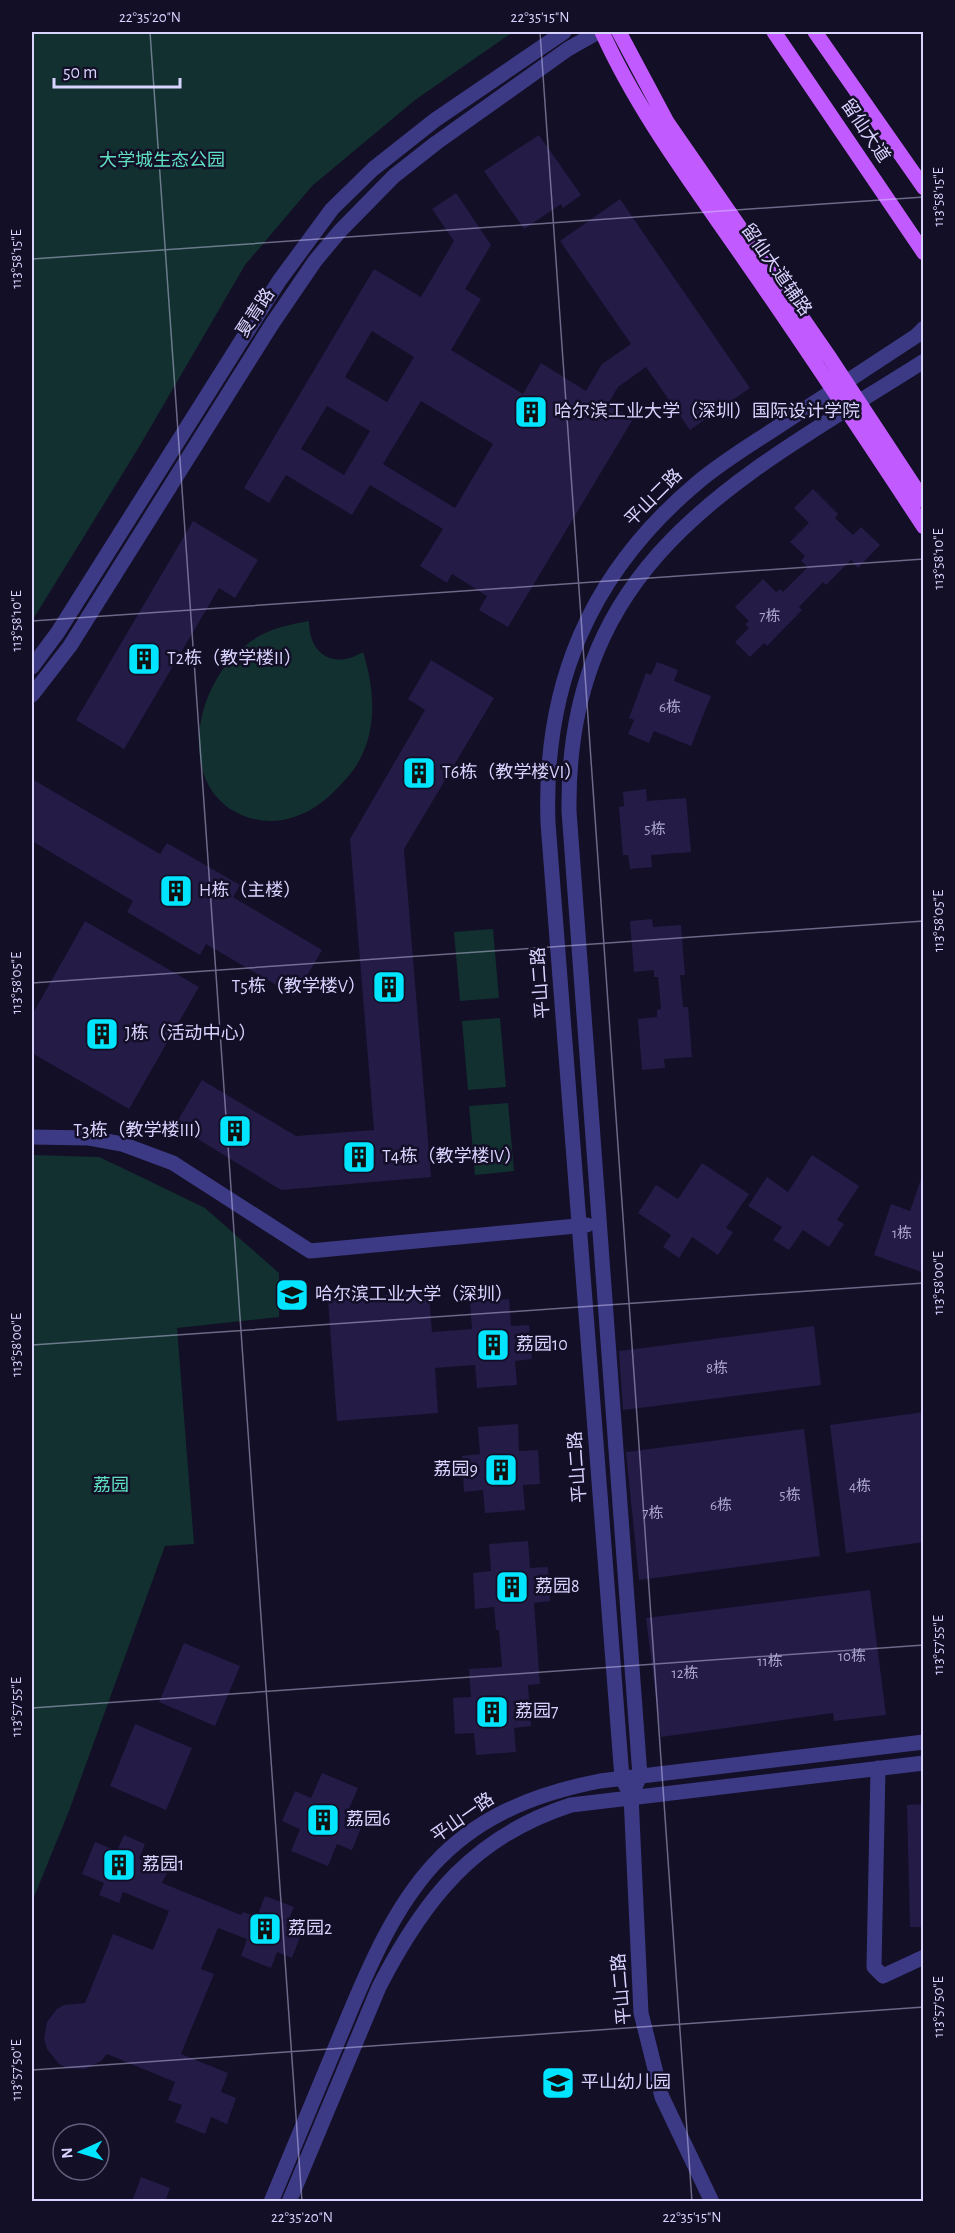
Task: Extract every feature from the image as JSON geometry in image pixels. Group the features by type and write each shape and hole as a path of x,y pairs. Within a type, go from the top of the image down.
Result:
{"main road":[{"name":"留仙大道辅路","path":"600,32 660,136 840,386"},
{"name":"留仙大道辅路","path":"619,32 667,122 853,406 924,527"},
{"name":"留仙大道","path":"774,32 924,253"},
{"name":"留仙大道","path":"815,32 924,188"},
{"name":"留仙大道辅路","path":"853,406 924,501"}],"street":[{"name":"夏青路","path":"32,667 58,632 279,281 332,209 373,169 435,120 564,32"},
{"name":"夏青路","path":"32,695 70,646 277,316 340,231 394,176 436,143 568,49 600,32"},
{"name":"平山二路","path":"712,2202 662,2097 641,2013 631,1797 622,1778 548,823 548,753 561,685 576,645 609,581 636,544 698,482 924,328"},
{"name":"平山二路","path":"631,1797 640,1776 568,811 568,768 573,729 587,674 605,630 629,590 658,553 717,497 748,473 924,361"},
{"path":"32,1137 89,1138 122,1144 173,1163 310,1251 599,1224"},
{"name":"平山一路","path":"271,2202 370,1963 400,1906 417,1881 461,1840 488,1821 518,1805 575,1786 622,1778 924,1742"},
{"name":"平山一路","path":"289,2202 379,1987 411,1929 429,1902 474,1856 521,1824 571,1805 924,1763"},
{"path":"878,1768 874,1967 883,1976 924,1957"}],"green space":[{"name":"大学城生态公园","path":"32,32 513,32 415,100 312,186 245,265 139,447 32,621"},
{"path":"309,621 313,642 325,656 342,659 363,652 371,686 372,703 372,719 364,751 356,766 340,786 308,811 294,817 268,821 242,815 231,809 212,792 200,760 199,739 208,698 229,661 244,647 273,630"},
{"path":"493,929 499,998 460,1001 454,932"},
{"path":"500,1018 506,1087 468,1090 462,1021"},
{"path":"508,1103 514,1171 475,1175 469,1106"},
{"name":"荔园","path":"32,1155 99,1157 205,1208 279,1273 279,1317 177,1328 194,1544 165,1546 69,1811 32,1902"}],"building":[{"path":"539,135 581,195 563,208 561,204 524,229 484,171"},
{"name":"哈尔滨工业大学（深圳）国际设计学院","path":"456,193 491,245 465,289 481,299 451,350 523,394 541,363 586,391 602,364 631,344 560,241 620,199 750,388 690,430 646,367 618,387 608,404 633,419 508,627 479,610 487,596 452,574 447,583 420,566 443,529 370,485 352,515 286,475 269,503 244,488 374,269 421,297 454,241 432,209","holes":["372,331 414,357 387,402 345,377","421,401 493,444 455,508 383,464","327,406 370,431 344,475 301,449"]},
{"path":"813,489 838,514 835,518 853,535 861,527 880,545 858,568 851,560 826,585 823,582 799,607 802,610 767,646 764,643 750,657 735,642 749,628 745,624 749,621 735,607 763,579 776,592 780,589 783,592 808,567 801,561 805,556 790,542 809,523 794,508"},
{"name":"T2栋（教学楼II）","path":"193,521 258,560 235,598 219,588 124,749 76,720"},
{"path":"431,660 494,698 404,849 431,1177 281,1190 175,1125 202,1080 296,1136 374,1130 350,839 425,710 408,699"},
{"path":"657,662 678,670 674,681 711,696 691,746 654,731 649,743 628,734 634,720 629,718 646,673 651,675"},
{"name":"H栋（主楼）","path":"32,779 160,854 167,843 240,885 233,897 322,950 295,996 206,944 200,955 127,912 133,901 32,841"},
{"path":"646,789 647,801 686,798 691,852 651,855 652,867 630,869 628,855 623,855 619,807 624,806 623,792"},
{"path":"652,919 653,927 681,925 685,975 680,975 683,1007 688,1007 692,1057 664,1059 665,1068 642,1070 638,1019 657,1017 657,1010 661,1009 658,977 654,977 654,970 634,972 630,921"},
{"name":"J栋（活动中心）","path":"85,921 199,987 129,1109 32,1053 32,1015"},
{"path":"812,1155 859,1186 837,1220 844,1224 829,1247 803,1230 789,1250 773,1240 782,1227 748,1206 767,1177 788,1192"},
{"path":"702,1163 749,1194 726,1228 733,1232 718,1255 692,1237 679,1258 663,1247 671,1235 638,1213 656,1185 678,1199"},
{"path":"921,1179 924,1179 924,1273 874,1255 891,1204 910,1211"},
{"path":"429,1292 432,1332 472,1329 470,1302 509,1299 511,1326 529,1325 532,1359 515,1361 517,1385 477,1388 475,1365 435,1368 438,1413 337,1421 328,1300"},
{"path":"814,1326 821,1385 623,1410 619,1351"},
{"path":"924,1412 924,1542 846,1553 830,1425"},
{"name":"荔园9","path":"518,1424 519,1451 538,1450 540,1484 523,1485 525,1510 485,1513 483,1490 464,1492 462,1456 480,1454 478,1427"},
{"path":"804,1429 820,1556 639,1580 626,1452"},
{"path":"528,1541 530,1568 548,1567 550,1601 534,1603 540,1684 528,1685 531,1726 514,1728 516,1752 476,1755 474,1733 455,1734 453,1698 471,1697 469,1669 502,1667 499,1630 496,1630 494,1607 475,1609 473,1573 491,1571 489,1544"},
{"path":"870,1590 886,1715 834,1721 833,1713 661,1737 646,1618"},
{"path":"184,1643 240,1666 215,1726 159,1702"},
{"path":"135,1724 192,1748 166,1810 110,1786"},
{"name":"荔园6","path":"322,1773 358,1788 348,1811 365,1818 352,1850 337,1844 328,1866 291,1851 300,1829 282,1821 295,1791 311,1798"},
{"path":"924,1804 924,1927 910,1927 907,1805"},
{"path":"124,1835 145,1844 139,1859 168,1871 162,1883 241,1915 243,1912 257,1917 265,1896 294,1907 286,1926 302,1932 292,1958 277,1952 271,1968 241,1956 247,1939 218,1928 201,1969 214,1974 181,2054 228,2073 221,2092 236,2098 227,2124 211,2117 205,2134 175,2122 182,2105 168,2100 175,2082 107,2054 101,2061 85,2069 67,2068 59,2064 47,2049 44,2039 47,2022 57,2009 64,2005 85,2003 113,1934 153,1950 169,1911 123,1892 119,1903 99,1895 104,1883 82,1874 95,1842 117,1851"},
{"path":"141,2177 170,2188 165,2202 132,2202"}],"place":[{"name":"哈尔滨工业大学（深圳）国际设计学院","path":"531,412"},
{"name":"T2栋（教学楼II）","path":"144,659"},
{"name":"T6栋（教学楼VI）","path":"419,773"},
{"name":"H栋（主楼）","path":"176,891"},
{"name":"T5栋（教学楼V）","path":"389,987"},
{"name":"J栋（活动中心）","path":"102,1034"},
{"name":"T3栋（教学楼III）","path":"235,1131"},
{"name":"T4栋（教学楼IV）","path":"359,1157"},
{"name":"哈尔滨工业大学（深圳）","path":"292,1295"},
{"name":"荔园10","path":"493,1345"},
{"name":"荔园9","path":"501,1470"},
{"name":"荔园8","path":"512,1587"},
{"name":"荔园7","path":"492,1712"},
{"name":"荔园6","path":"323,1820"},
{"name":"荔园1","path":"119,1865"},
{"name":"荔园2","path":"265,1929"},
{"name":"平山幼儿园","path":"558,2083"}]}
